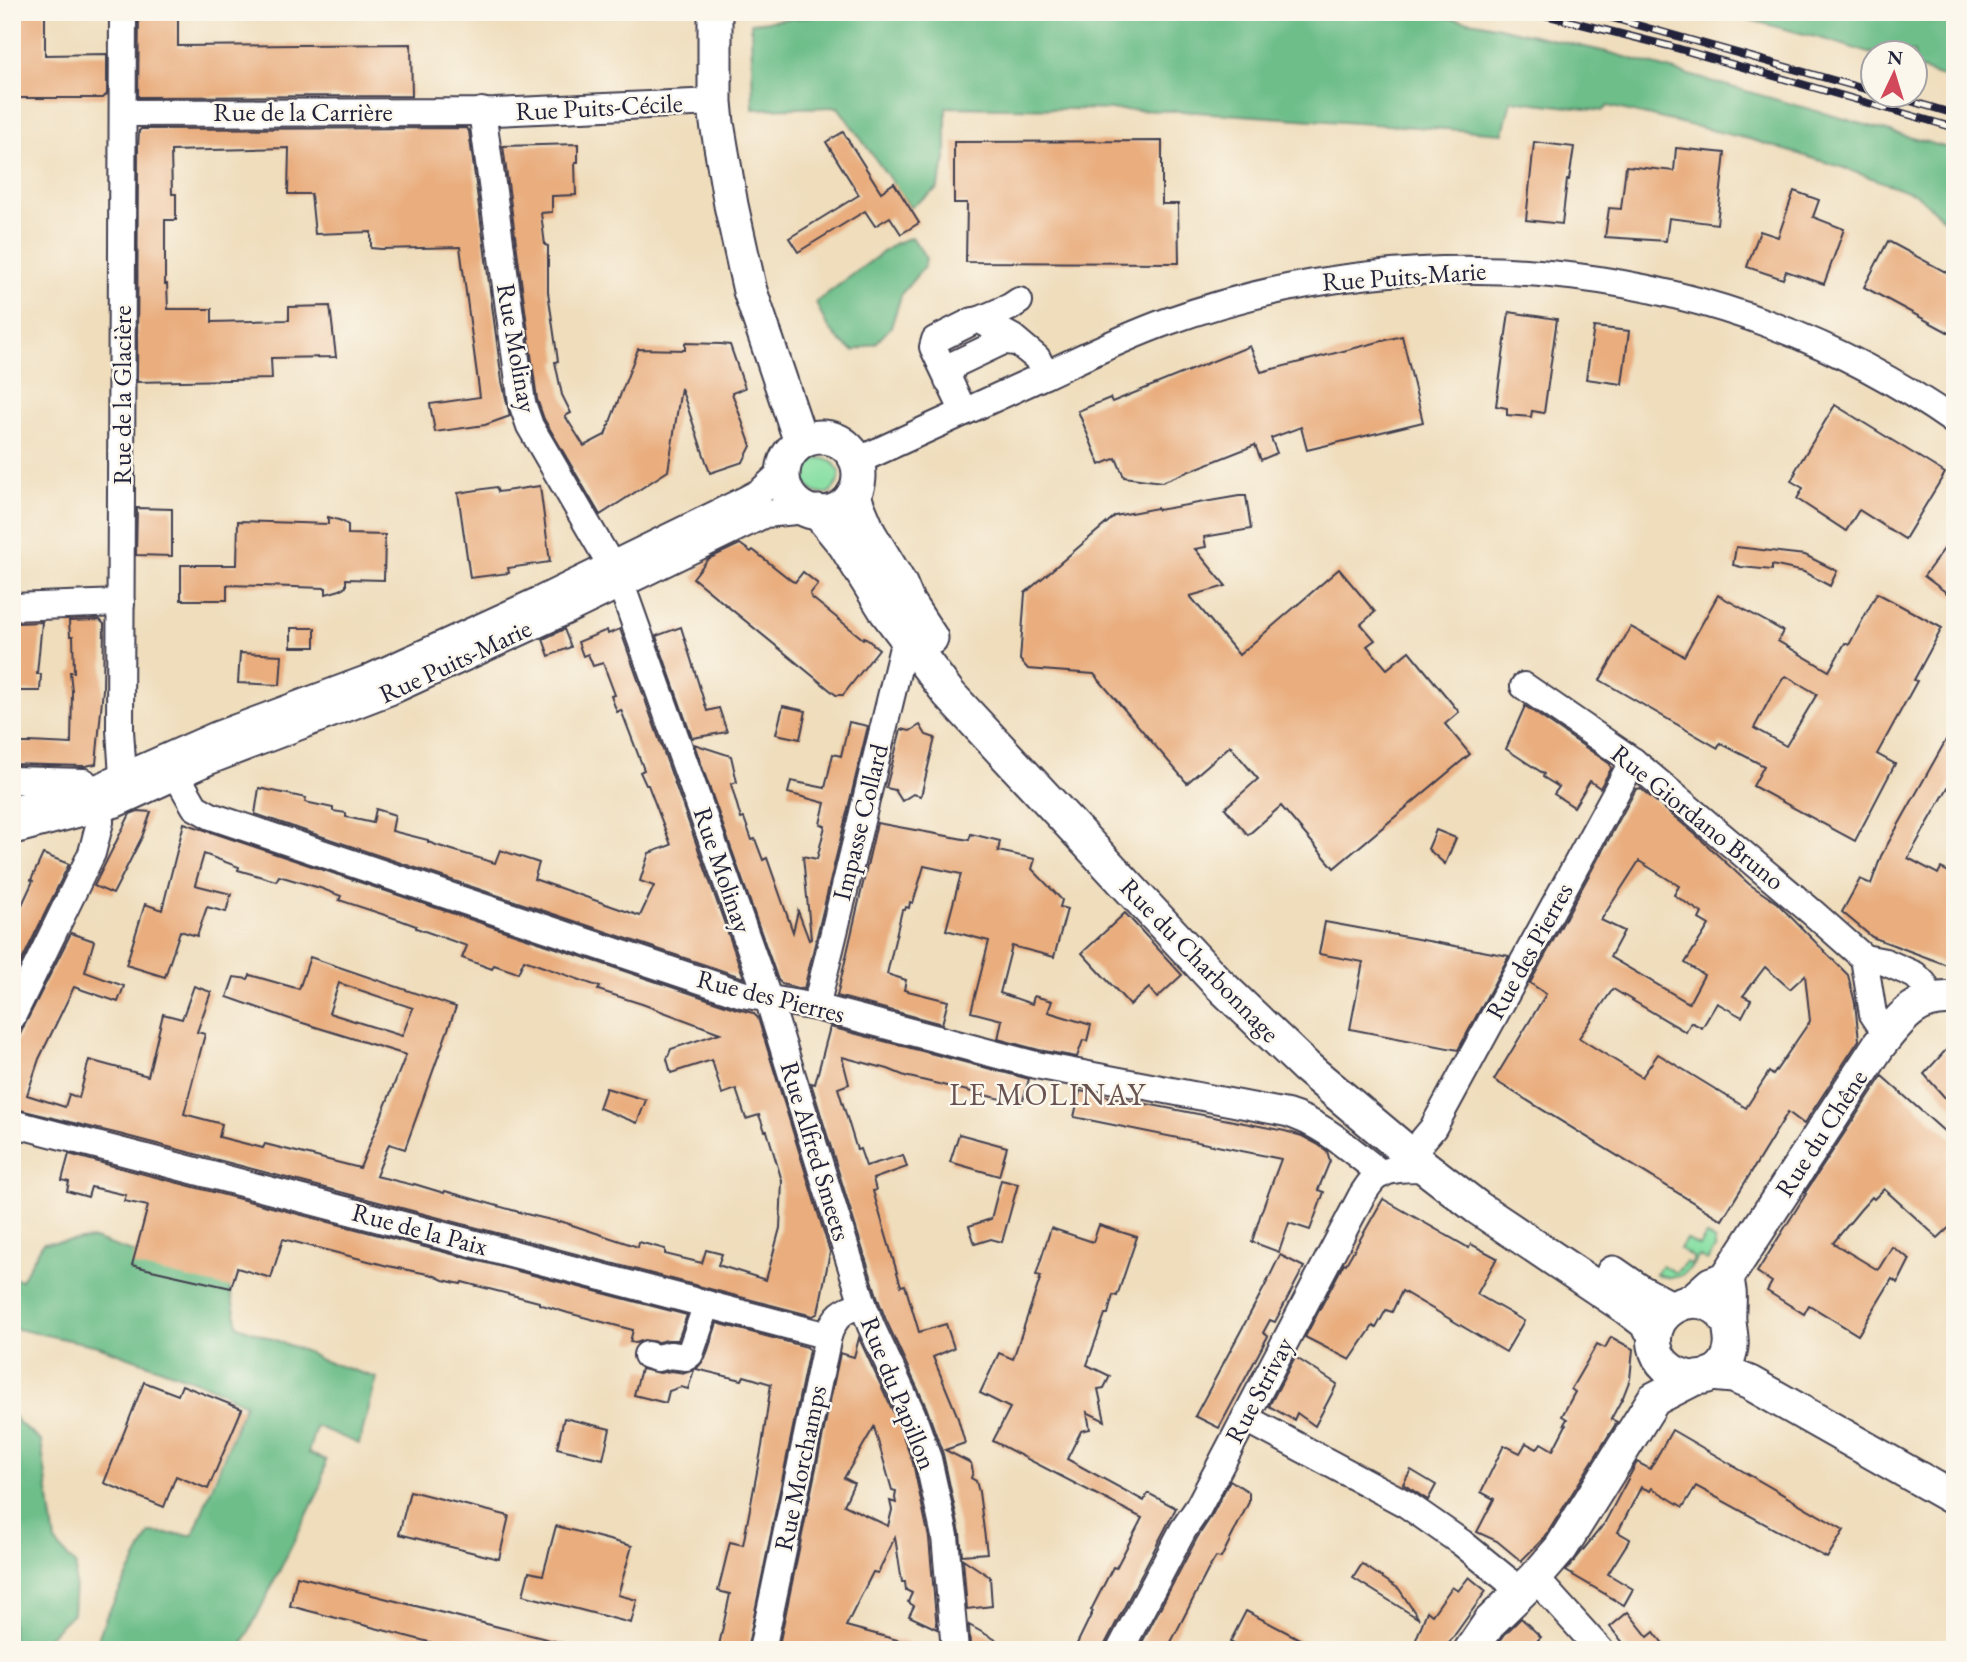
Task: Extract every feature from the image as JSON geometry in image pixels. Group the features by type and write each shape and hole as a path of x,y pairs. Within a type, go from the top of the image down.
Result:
{"main road":[{"path":"715,26 715,102 731,205 750,291 801,442"},
{"path":"783,471 792,450 801,442 812,438 823,437 843,444 857,461"},
{"name":"Rue du Charbonnage","path":"857,461 859,478 853,495 865,525 920,622 976,694 1234,970 1355,1083 1424,1154"},
{"name":"Rue du Charbonnage","path":"783,471 784,483 791,499 812,511 845,545 905,639 967,716 1218,983 1315,1075 1424,1154 1517,1209 1639,1291 1669,1325"},
{"path":"812,511 836,509 853,495"},
{"name":"Rue du Chêne","path":"1669,1325 1711,1284 1726,1279 1902,1016 1942,1000"},
{"path":"1471,1650 1490,1622 1561,1548 1654,1399 1721,1368 1728,1358 1731,1334 1730,1288 1726,1279"},
{"path":"1654,1399 1653,1384 1669,1325 1707,1303 1720,1311 1731,1334 1761,1364 1955,1474"},
{"path":"1669,1325 1668,1369 1680,1376 1732,1376 1750,1383 1955,1499"}],"street":[{"name":"Rue de la Glacière","path":"123,12 120,730 123,777"},
{"name":"Rue Puits-Cécile","path":"482,111 715,102"},
{"name":"Rue de la Carrière","path":"123,113 482,111"},
{"name":"Rue Molinay","path":"482,111 517,375 525,414 616,574 768,998"},
{"name":"Rue Puits-Marie","path":"857,461 1168,321 1314,282 1378,274 1468,269 1549,273 1621,283 1661,291 1746,317 1798,336 1850,360 1904,388 1955,422"},
{"path":"996,330 1010,307 1020,301"},
{"path":"942,369 950,373 956,364 1005,341 996,330"},
{"path":"964,412 933,347 935,340 996,330 1037,358 1045,375"},
{"name":"Rue Puits-Marie","path":"99,798 134,796 225,754 371,699 616,574 760,492 783,471"},
{"name":"Rue Puits-Marie","path":"99,798 123,777 217,735 367,679 542,599 616,574 765,514 812,511"},
{"path":"12,607 121,603"},
{"name":"Impasse Collard","path":"816,1007 905,639"},
{"name":"Rue Giordano Bruno","path":"1524,686 1633,761 1864,958 1885,962 1915,975 1942,1000"},
{"name":"Rue des Pierres","path":"1424,1154 1433,1128 1633,761"},
{"name":"Rue des Pierres","path":"177,776 195,807 211,816 742,994 816,1007 1036,1065 1300,1117 1323,1129 1381,1174"},
{"path":"12,780 79,782 99,798 100,822 92,853 12,1017"},
{"path":"12,809 99,798"},
{"path":"12,831 99,798"},
{"path":"1864,958 1873,1014 1889,1032"},
{"name":"Rue Alfred Smeets","path":"768,998 863,1304"},
{"name":"Rue de la Paix","path":"12,1123 828,1335"},
{"path":"1381,1174 1398,1170 1424,1154"},
{"name":"Rue Strivay","path":"1120,1650 1183,1530 1198,1508 1362,1195 1381,1174"},
{"path":"646,1355 657,1358 670,1355 686,1357 690,1354 707,1304"},
{"name":"Rue Morchamps","path":"762,1650 828,1335 832,1323 839,1315 847,1308 863,1304"},
{"name":"Rue du Papillon","path":"863,1304 912,1414 928,1459 945,1536 955,1650"},
{"path":"1245,1418 1406,1504 1528,1585 1600,1650"}],"green space":[{"path":"858,12 1411,12 1481,23 1611,53 1955,150 1955,230 1916,194 1838,166 1749,139 1608,106 1602,111 1511,100 1503,133 1182,111 946,107 946,160 937,189 910,207 838,107 753,109 751,23"},
{"path":"1720,12 1955,12 1955,81 1928,72 1928,38 1858,38 1858,50"},
{"path":"912,237 926,258 924,267 902,293 891,327 876,343 854,351 830,330 816,302 894,244"},
{"path":"820,458 830,461 839,471 836,485 829,492 821,494 813,491 804,478 804,470 809,463"},
{"path":"1706,1235 1715,1241 1715,1249 1707,1261 1699,1256 1686,1272 1677,1277 1656,1274 1662,1265 1676,1273 1686,1262 1691,1265 1694,1258 1680,1249 1686,1239 1699,1246"},
{"path":"94,1239 229,1285 238,1326 321,1360 377,1378 359,1444 316,1426 308,1453 326,1460 320,1489 240,1650 94,1650 106,1617 150,1533 193,1535 245,1404 212,1387 98,1346 12,1328 12,1278 21,1280 43,1243"},
{"path":"12,1414 41,1441 55,1542 76,1566 73,1613 39,1646 12,1643"}],"building":[{"path":"12,12 45,12 45,55 107,54 107,94 103,98 12,98"},
{"path":"139,12 178,12 178,46 411,44 412,96 138,97"},
{"path":"466,128 469,131 502,381 510,416 485,425 435,432 430,404 480,397 460,247 381,249 371,248 371,232 315,234 311,194 288,194 289,148 171,151 172,194 176,194 176,220 165,220 165,284 168,309 212,309 212,322 289,320 289,307 330,306 336,357 271,358 272,379 137,382 138,147 141,129"},
{"path":"843,132 881,192 894,183 919,223 901,234 890,217 875,226 865,211 798,252 789,238 859,195 826,142"},
{"path":"1162,141 1162,204 1178,204 1179,263 966,262 967,203 954,203 954,142"},
{"path":"1534,142 1574,147 1562,224 1526,220"},
{"path":"578,144 578,162 575,162 576,195 552,196 552,212 541,213 545,245 548,246 548,292 558,361 555,362 562,395 571,413 565,416 584,446 605,435 638,349 685,350 685,343 730,345 745,388 732,393 751,446 743,462 710,473 681,388 668,471 600,515 544,419 537,399 503,146"},
{"path":"1676,148 1725,153 1717,224 1669,218 1666,241 1605,237 1609,208 1621,209 1626,166 1674,171"},
{"path":"1794,191 1819,200 1813,217 1844,229 1824,284 1786,271 1783,279 1747,267 1760,231 1778,237"},
{"path":"1888,241 1955,277 1955,336 1864,287"},
{"path":"1509,312 1557,319 1544,413 1532,411 1531,417 1507,415 1507,408 1496,406"},
{"path":"1594,327 1629,331 1622,384 1586,379"},
{"path":"1402,336 1423,422 1307,450 1301,427 1271,438 1277,453 1261,460 1255,445 1162,482 1124,477 1116,458 1100,465 1078,411 1110,398 1112,402 1250,346 1261,372"},
{"path":"1835,405 1945,473 1905,539 1859,510 1846,531 1797,499 1803,488 1791,481 1795,471"},
{"path":"540,486 550,562 508,568 509,573 470,578 458,493 496,487 498,492"},
{"path":"1246,496 1251,529 1204,537 1206,547 1195,549 1226,586 1190,596 1239,655 1339,569 1375,612 1361,624 1375,640 1367,646 1387,669 1409,651 1459,712 1445,724 1470,754 1334,868 1281,806 1248,835 1225,808 1258,779 1230,746 1187,783 1094,674 1028,669 1020,660 1025,593 1115,516"},
{"path":"137,508 172,509 172,556 136,555"},
{"path":"328,517 348,525 348,534 385,535 384,580 346,579 346,587 326,594 326,588 227,585 227,600 181,600 181,565 237,565 238,521 328,524"},
{"path":"1955,534 1955,599 1924,576"},
{"path":"740,544 751,552 753,550 792,581 795,582 803,572 818,584 810,594 811,597 879,649 843,695 836,695 693,578 708,559"},
{"path":"1736,547 1805,555 1837,571 1830,586 1804,572 1772,565 1772,570 1741,567 1733,565"},
{"path":"1877,593 1942,628 1877,754 1895,764 1855,841 1753,786 1764,766 1720,743 1718,748 1600,680 1631,627 1684,656 1718,595 1783,631 1778,641 1829,671 1845,643 1849,645","holes":["1784,677 1817,694 1786,746 1754,728"]},
{"path":"100,620 104,624 103,689 96,764 12,764 12,743 71,744 70,672 74,672 73,636 70,636 69,621"},
{"path":"42,622 37,674 41,674 40,691 12,691 12,674 18,674 12,648 17,623"},
{"path":"681,627 707,711 719,708 727,732 692,738 656,636"},
{"path":"291,628 315,628 315,647 291,647"},
{"path":"564,629 571,647 549,656 543,639"},
{"path":"620,629 744,978 255,814 259,788 306,798 305,802 333,808 333,811 346,813 346,817 373,823 376,809 395,815 392,831 495,863 500,850 539,863 534,879 640,916 654,886 640,881 649,853 671,845 648,785 640,772 644,770 621,710 617,712 611,696 615,695 603,663 593,666 588,654 583,656 578,642 607,630 608,634"},
{"path":"240,653 282,655 280,685 238,683"},
{"path":"783,706 806,711 800,739 776,734"},
{"path":"1525,706 1610,764 1611,769 1600,788 1590,781 1574,807 1554,794 1559,787 1543,777 1544,774 1506,749"},
{"path":"849,722 868,726 804,989 797,988 782,984 778,980 694,744 731,756 737,782 731,784 741,819 744,818 763,860 767,858 793,932 798,911 809,940 803,856 817,859 825,826 820,824 825,803 788,793 791,781 825,788 833,754 841,756"},
{"path":"1955,724 1955,775 1908,858 1938,874 1941,868 1955,875 1955,968 1872,937 1842,912 1860,879 1871,884 1881,856"},
{"path":"920,725 926,735 935,738 921,796 913,794 902,801 895,790 886,788 901,729 910,731"},
{"path":"1640,788 1749,884 1777,903 1848,975 1855,1003 1859,1040 1804,1124 1788,1112 1722,1220 1494,1080 1546,994 1530,983 1636,789","holes":["1639,861 1679,886 1674,895 1702,913 1699,919 1709,925 1685,963 1704,975 1689,1003 1610,957 1624,931 1601,920","1765,967 1790,989 1805,975 1810,1021 1773,1075 1769,1072 1746,1108 1658,1054 1642,1077 1579,1038 1613,989 1686,1032 1691,1022 1702,1028 1717,1003 1742,1017 1751,1000 1743,996"]},
{"path":"138,811 151,812 142,837 113,894 94,886 130,814"},
{"path":"184,823 753,1013 758,1018 830,1252 818,1313 813,1316 12,1108 12,1050 71,933 94,941 85,972 124,986 118,1002 74,987 39,1059 27,1095 65,1107 69,1094 79,1098 89,1060 148,1076 163,1014 182,1019 194,986 211,992 197,1032 205,1034 184,1114 222,1124 219,1137 263,1148 265,1144 360,1168 406,1055 227,997 234,977 248,979 250,975 299,989 310,957 456,1007 405,1149 389,1144 376,1176 560,1221 638,1247 639,1242 665,1249 665,1254 702,1263 706,1250 722,1254 718,1265 766,1280 780,1228 782,1181 767,1131 759,1115 746,1119 736,1089 722,1094 712,1060 671,1073 667,1059 671,1049 720,1033 598,990 600,987 524,960 518,973 494,965 492,969 462,958 467,946 339,900 341,896 320,888 279,876 276,881 238,870 239,867 204,854 195,885 231,894 226,912 207,907 197,936 180,931 165,977 126,965 145,904 162,910","holes":["339,983 413,1008 402,1036 329,1013"]},
{"path":"877,823 969,840 971,834 1000,841 998,851 1035,859 1032,869 1062,900 1060,907 1067,909 1054,957 1012,946 1000,993 1032,1004 1034,996 1052,1001 1048,1012 1091,1025 1087,1041 1083,1040 1077,1057 998,1039 1002,1020 971,1012 989,941 946,930 961,874 924,866 913,903 910,902 909,908 902,910 887,974 906,980 904,990 948,1001 942,1024 837,996"},
{"path":"1436,830 1456,838 1445,864 1428,849"},
{"path":"43,854 69,864 12,981 12,926"},
{"path":"1125,913 1182,975 1157,998 1149,988 1130,1005 1082,953"},
{"path":"1325,922 1509,956 1458,1050 1350,1029 1363,962 1319,954"},
{"path":"830,1027 1029,1079 1022,1104 905,1076 842,1057 849,1084 838,1088 857,1150 860,1149 866,1166 903,1155 907,1167 873,1179 876,1190 873,1191 901,1286 905,1285 919,1332 946,1324 954,1348 933,1357 957,1415 965,1443 945,1450 971,1463 971,1478 976,1481 979,1492 987,1553 962,1555 960,1533 943,1454 926,1407 878,1299 811,1083 815,1084"},
{"path":"1955,1040 1955,1109 1924,1074"},
{"path":"1882,1076 1955,1141 1955,1222 1938,1238 1884,1189 1861,1209 1833,1243 1878,1270 1892,1247 1910,1259 1898,1283 1892,1279 1858,1335 1809,1305 1804,1314 1767,1291 1772,1282 1757,1272"},
{"path":"606,1088 646,1100 637,1123 599,1108"},
{"path":"1080,1091 1285,1131 1317,1144 1327,1151 1330,1161 1318,1190 1324,1192 1310,1230 1289,1223 1279,1252 1252,1242 1281,1159 1074,1117"},
{"path":"959,1134 1007,1147 999,1176 950,1162"},
{"path":"69,1154 687,1315 678,1340 630,1342 633,1330 568,1313 539,1302 283,1239 271,1278 237,1268 231,1288 147,1269 132,1265 148,1206 124,1201 126,1195 91,1187 88,1197 67,1191 69,1182 62,1180"},
{"path":"1001,1180 1018,1184 1002,1242 991,1239 975,1244 969,1226 991,1219"},
{"path":"1383,1199 1469,1248 1471,1244 1497,1258 1477,1294 1524,1321 1506,1352 1402,1291 1392,1312 1386,1310 1376,1328 1373,1326 1350,1360 1305,1337 1344,1263 1346,1264"},
{"path":"1099,1225 1137,1237 1117,1296 1113,1295 1087,1365 1110,1376 1104,1388 1098,1389 1105,1421 1087,1412 1090,1429 1081,1431 1067,1459 1144,1501 1148,1493 1176,1508 1102,1650 1074,1650 1113,1567 1116,1568 1142,1518 993,1441 1010,1408 980,1393 999,1353 1013,1359 1041,1276 1036,1275 1051,1228 1093,1242"},
{"path":"1280,1255 1304,1267 1275,1322 1270,1320 1263,1333 1268,1336 1219,1428 1195,1416"},
{"path":"717,1323 807,1347 809,1350 747,1650 718,1650 730,1594 718,1591 730,1542 743,1545 771,1384 744,1376 742,1380 696,1369 705,1359"},
{"path":"1611,1337 1633,1349 1630,1379 1611,1419 1617,1422 1545,1537 1521,1561 1497,1541 1477,1532 1494,1499 1481,1492 1504,1445 1520,1453 1526,1443 1537,1449 1541,1443 1553,1450 1566,1425 1564,1424 1567,1419 1562,1416 1575,1392 1571,1389 1597,1344 1605,1348"},
{"path":"859,1338 897,1420 913,1463 929,1538 937,1629 909,1616 914,1606 908,1602 912,1593 906,1590 905,1582 902,1582 895,1537 878,1573 873,1572 846,1626 916,1645 915,1650 778,1650 840,1353 854,1357","holes":["874,1427 892,1490 896,1491 896,1503 890,1501 892,1510 888,1526 844,1505 854,1483 844,1478"]},
{"path":"1295,1357 1337,1384 1315,1426 1297,1413 1294,1420 1269,1406"},
{"path":"641,1369 660,1373 685,1373 694,1370 688,1389 681,1387 669,1391 666,1403 634,1395"},
{"path":"144,1382 178,1395 182,1385 242,1409 208,1489 176,1476 164,1507 104,1483"},
{"path":"564,1418 610,1429 603,1459 557,1448"},
{"path":"1672,1430 1844,1530 1827,1558 1696,1486 1683,1507 1652,1488 1650,1491 1641,1487 1618,1532 1630,1539 1608,1574 1633,1589 1624,1605 1566,1571 1604,1524 1637,1462 1650,1469"},
{"path":"1411,1470 1436,1485 1428,1500 1403,1484"},
{"path":"1230,1480 1249,1492 1249,1502 1221,1558 1216,1557 1208,1570 1167,1650 1138,1650 1197,1538"},
{"path":"410,1491 509,1516 499,1559 399,1534"},
{"path":"556,1526 632,1546 618,1595 637,1600 631,1623 523,1595 529,1572 543,1575"},
{"path":"963,1559 990,1577 992,1606 967,1609"},
{"path":"1362,1564 1399,1589 1419,1619 1353,1578"},
{"path":"297,1576 566,1644 566,1650 460,1650 290,1606"},
{"path":"1469,1577 1486,1591 1444,1650 1412,1650 1427,1611 1432,1615 1452,1587 1458,1591"},
{"path":"1246,1611 1320,1650 1245,1650 1230,1642"},
{"path":"1628,1612 1648,1637 1654,1632 1668,1650 1629,1650 1610,1627"},
{"path":"1521,1618 1541,1637 1528,1650 1494,1650 1505,1634"},
{"path":"969,1625 1014,1650 978,1650 970,1646"}],"railway":[{"path":"1533,12 1669,46 1955,128"},
{"path":"1591,12 1858,87"},
{"path":"1928,106 1955,114"}],"district":[{"name":"LE MOLINAY","path":"1048,1094"}]}
